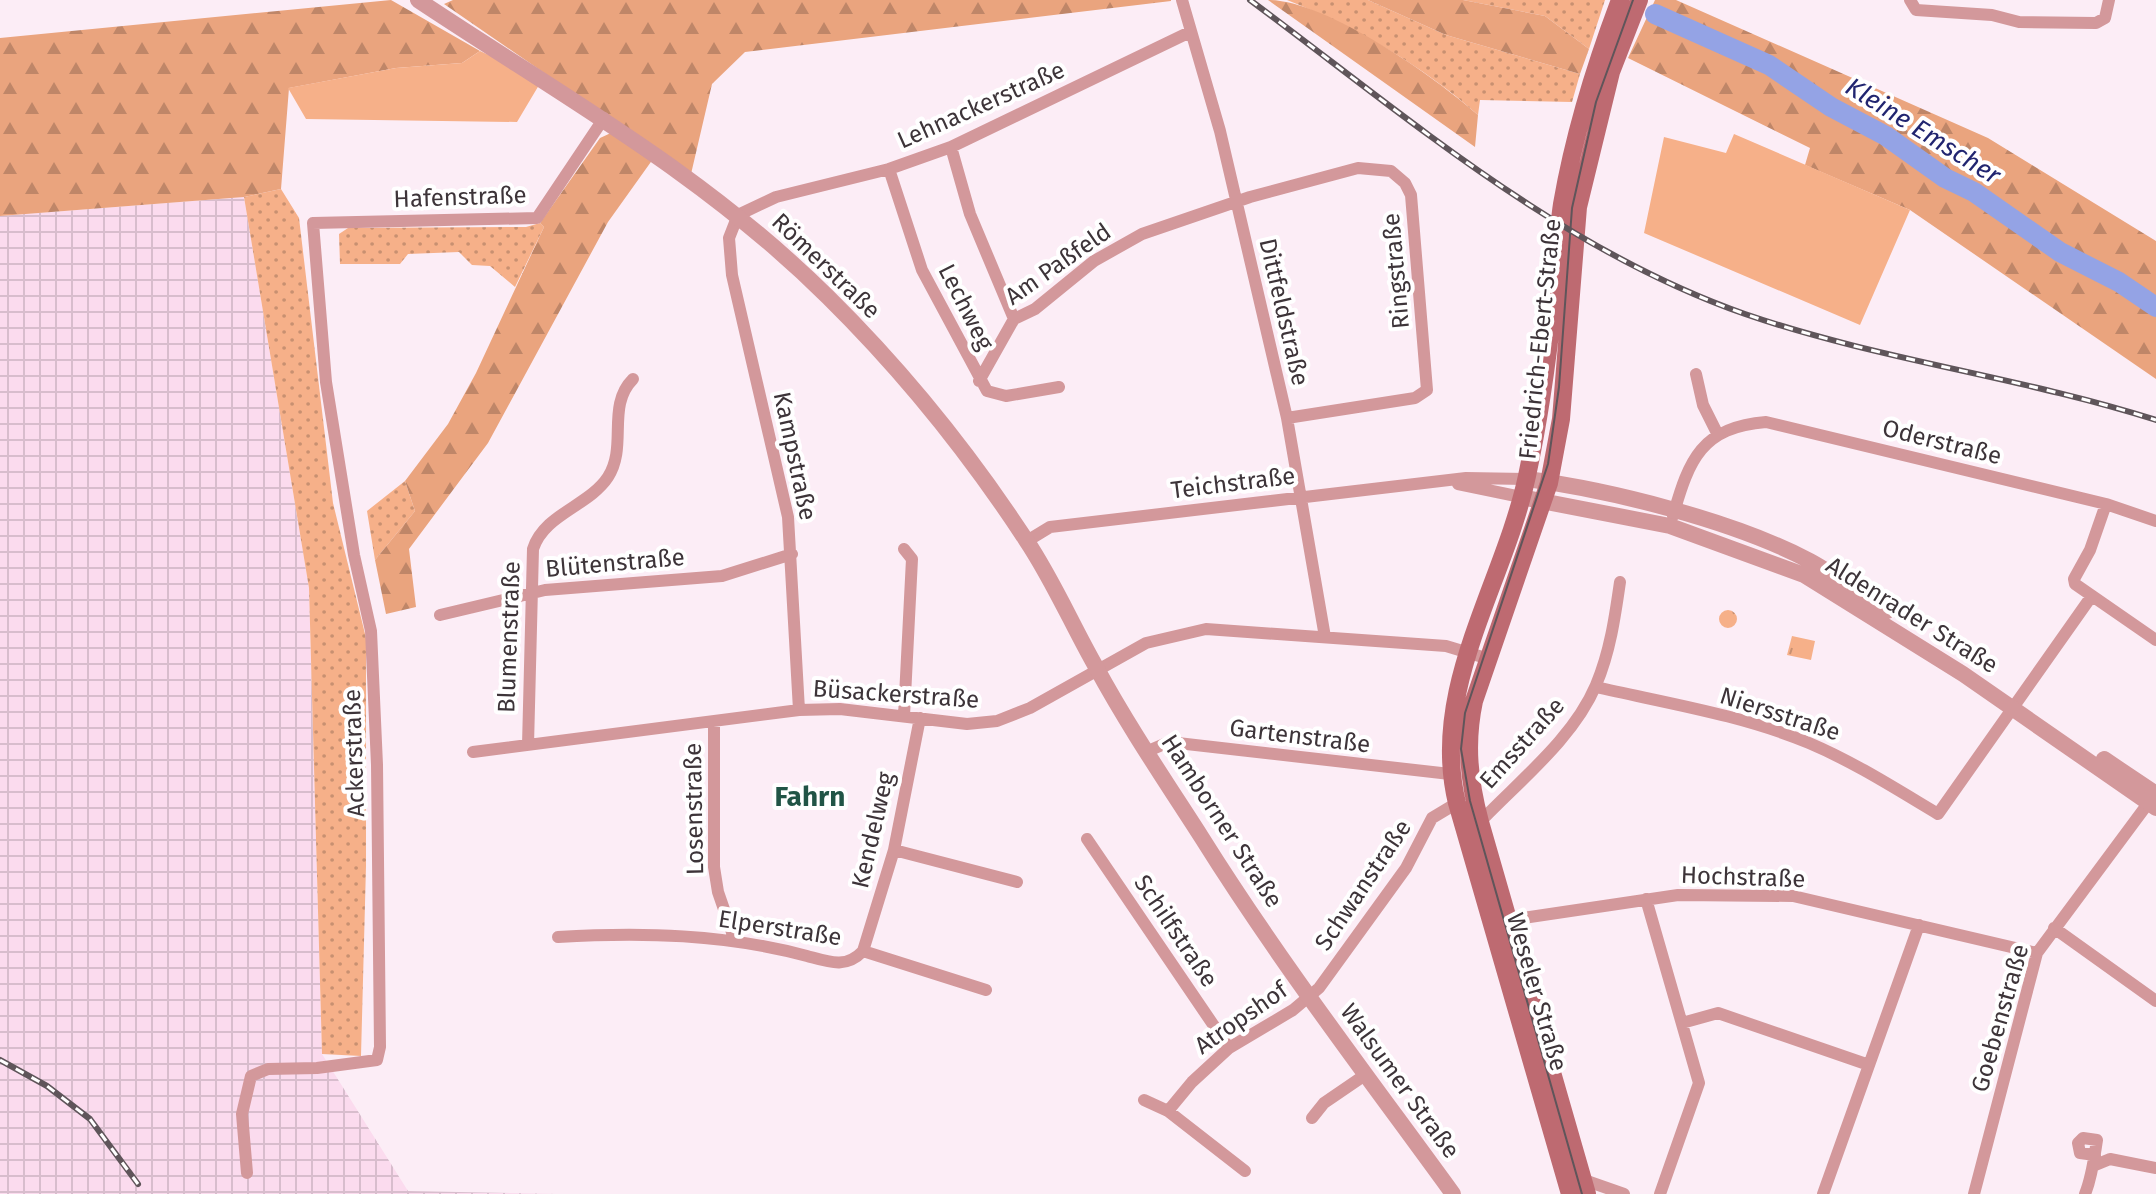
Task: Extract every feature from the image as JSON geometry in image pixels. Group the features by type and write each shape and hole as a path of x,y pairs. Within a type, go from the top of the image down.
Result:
{"main road":[{"name":"Friedrich-Ebert-Straße","path":"1457,803 1450,774 1452,715 1524,488 1542,402 1562,206 1578,131 1620,0"},
{"name":"Friedrich-Ebert-Straße","path":"1472,824 1468,737 1474,701 1546,492 1561,419 1578,207 1611,72 1639,0"},
{"name":"Weseler Straße","path":"1457,803 1472,824 1586,1187"},
{"name":"Weseler Straße","path":"1501,921 1570,1194"}],"street":[{"name":"Römerstraße","path":"418,0 672,164 738,215 830,299 938,419 1027,541 1097,670"},
{"name":"Dittfeldstraße","path":"1182,0 1220,131 1287,418 1325,637"},
{"path":"1910,0 1916,10 1992,15 2019,22 2096,23 2105,18 2109,0"},
{"name":"Lehnackerstraße","path":"738,215 776,197 889,169 951,147 1190,32"},
{"name":"Hafenstraße","path":"313,223 537,218 604,118"},
{"path":"951,147 970,214 1014,319"},
{"name":"Ringstraße","path":"1236,204 1263,193 1366,168 1391,171 1405,183 1411,195 1427,390 1415,398 1287,418"},
{"name":"Lechweg","path":"889,169 922,270 979,381 995,396 1059,387"},
{"name":"Am Paßfeld","path":"979,381 1014,319 1035,309 1094,261 1142,234 1236,204"},
{"name":"Kampstraße","path":"738,215 729,238 732,275 788,517 799,710"},
{"name":"Ackerstraße","path":"247,1173 242,1114 251,1076 268,1069 317,1068 377,1060 380,1047 377,765 371,631 354,555 326,382 313,223"},
{"path":"1672,519 1691,464 1717,433 1703,405 1696,374"},
{"name":"Blumenstraße","path":"528,745 536,539 608,476 616,451 618,402 623,389 633,379"},
{"name":"Oderstraße","path":"1717,433 1766,422 2106,504 2156,521"},
{"name":"Teichstraße","path":"1027,541 1050,527 1466,478 1524,488"},
{"name":"Aldenrader Straße","path":"1524,488 1672,519 1804,575 2017,705 2154,798"},
{"path":"2106,504 2090,550 2074,579 2075,584 2156,640"},
{"path":"904,549 912,559 904,716"},
{"name":"Blütenstraße","path":"440,615 532,592 722,576 792,554"},
{"name":"Emsstraße","path":"1472,824 1575,723 1596,687 1610,648 1620,582"},
{"path":"2017,705 2091,597"},
{"name":"Büsackerstraße","path":"473,752 799,710 904,716 967,724 997,721 1030,708 1146,643 1206,629 1446,646 1489,659"},
{"name":"Hamborner Straße","path":"1097,670 1309,997"},
{"name":"Niersstraße","path":"1596,687 1757,725 1806,742 1847,760 1938,814 2017,705"},
{"name":"Kendelweg","path":"863,951 894,850 920,718"},
{"name":"Losenstraße","path":"714,722 714,867 718,892 735,941"},
{"name":"Gartenstraße","path":"1148,751 1169,742 1450,774"},
{"name":"Goebenstraße","path":"1974,1194 2037,953 2154,798"},
{"name":"Schwanstraße","path":"1309,997 1406,868 1432,818 1457,803"},
{"name":"Schilfstraße","path":"1087,839 1229,1048"},
{"path":"894,850 1017,882"},
{"name":"Hochstraße","path":"1501,921 1646,899 1710,893 1793,896 2037,953"},
{"path":"1646,899 1699,1083 1660,1194"},
{"path":"1823,1194 1919,925"},
{"path":"2054,928 2156,1001"},
{"name":"Elperstraße","path":"558,937 655,934 735,941 837,964 854,960 863,951 986,990"},
{"name":"Atropshof","path":"1168,1111 1192,1082 1229,1048 1309,997"},
{"name":"Walsumer Straße","path":"1309,997 1453,1194"},
{"path":"1682,1023 1718,1013 1869,1065"},
{"path":"1312,1118 1324,1103 1365,1075"},
{"path":"1144,1100 1168,1111 1245,1171"},
{"path":"2085,1194 2094,1161 2110,1159 2156,1168"},
{"path":"1586,1187 1624,1194"}],"shaded area":[{"path":"244,197 309,588 322,1054 408,1191 557,1194 0,1194 0,216"}],"green space":[{"path":"391,0 480,51 462,63 396,68 289,88 281,189 244,197 0,216 0,38"},
{"path":"453,0 1171,1 745,52 712,84 691,174 444,4"},
{"path":"1268,0 1292,3 1319,12 1408,61 1478,115 1475,147"},
{"path":"1287,0 1368,0 1446,35 1580,74 1572,102 1480,100 1478,115 1435,80 1388,49 1338,22"},
{"path":"1368,0 1463,0 1545,16 1589,49 1580,74 1446,35"},
{"path":"1463,0 1605,0 1589,49 1545,16"},
{"path":"1655,0 1676,0 1988,138 2156,241 2156,379 1910,210 1805,165 1810,148 1628,58"},
{"path":"480,51 542,80 517,122 306,119 288,88 396,68 462,63"},
{"path":"613,132 653,159 608,222 488,443 409,549 416,607 386,614 375,560 415,511 405,481 448,424 476,373 544,227 540,223 600,138"},
{"path":"1734,134 1910,210 1860,325 1644,233 1664,137 1726,153"},
{"path":"281,189 299,218 333,503 366,638 366,866 361,1056 322,1054 309,588 244,197"},
{"path":"540,223 544,227 515,287 490,266 472,265 459,252 408,254 400,264 340,264 339,234 348,228 526,227"},
{"path":"405,481 415,511 375,560 367,511"},
{"path":"1724,610 1732,610 1737,619 1735,626 1724,628 1719,623 1719,615"},
{"path":"1792,636 1815,641 1811,660 1787,655"}],"waterway":[{"name":"Kleine Emscher","path":"1655,14 1769,65 1831,107 1886,136 1945,178 1974,192 2060,252 2119,282 2156,307"}],"tram line":[{"path":"1582,1194 1470,801 1461,749 1465,713 1548,464 1559,387 1572,208 1596,102 1633,0"}],"railway":[{"path":"1250,0 1486,176 1611,254 1677,287 1796,330 2054,392 2156,420"},
{"path":"0,1060 47,1086 90,1119 138,1184"}],"district":[{"name":"Fahrn","path":"810,796"}]}
